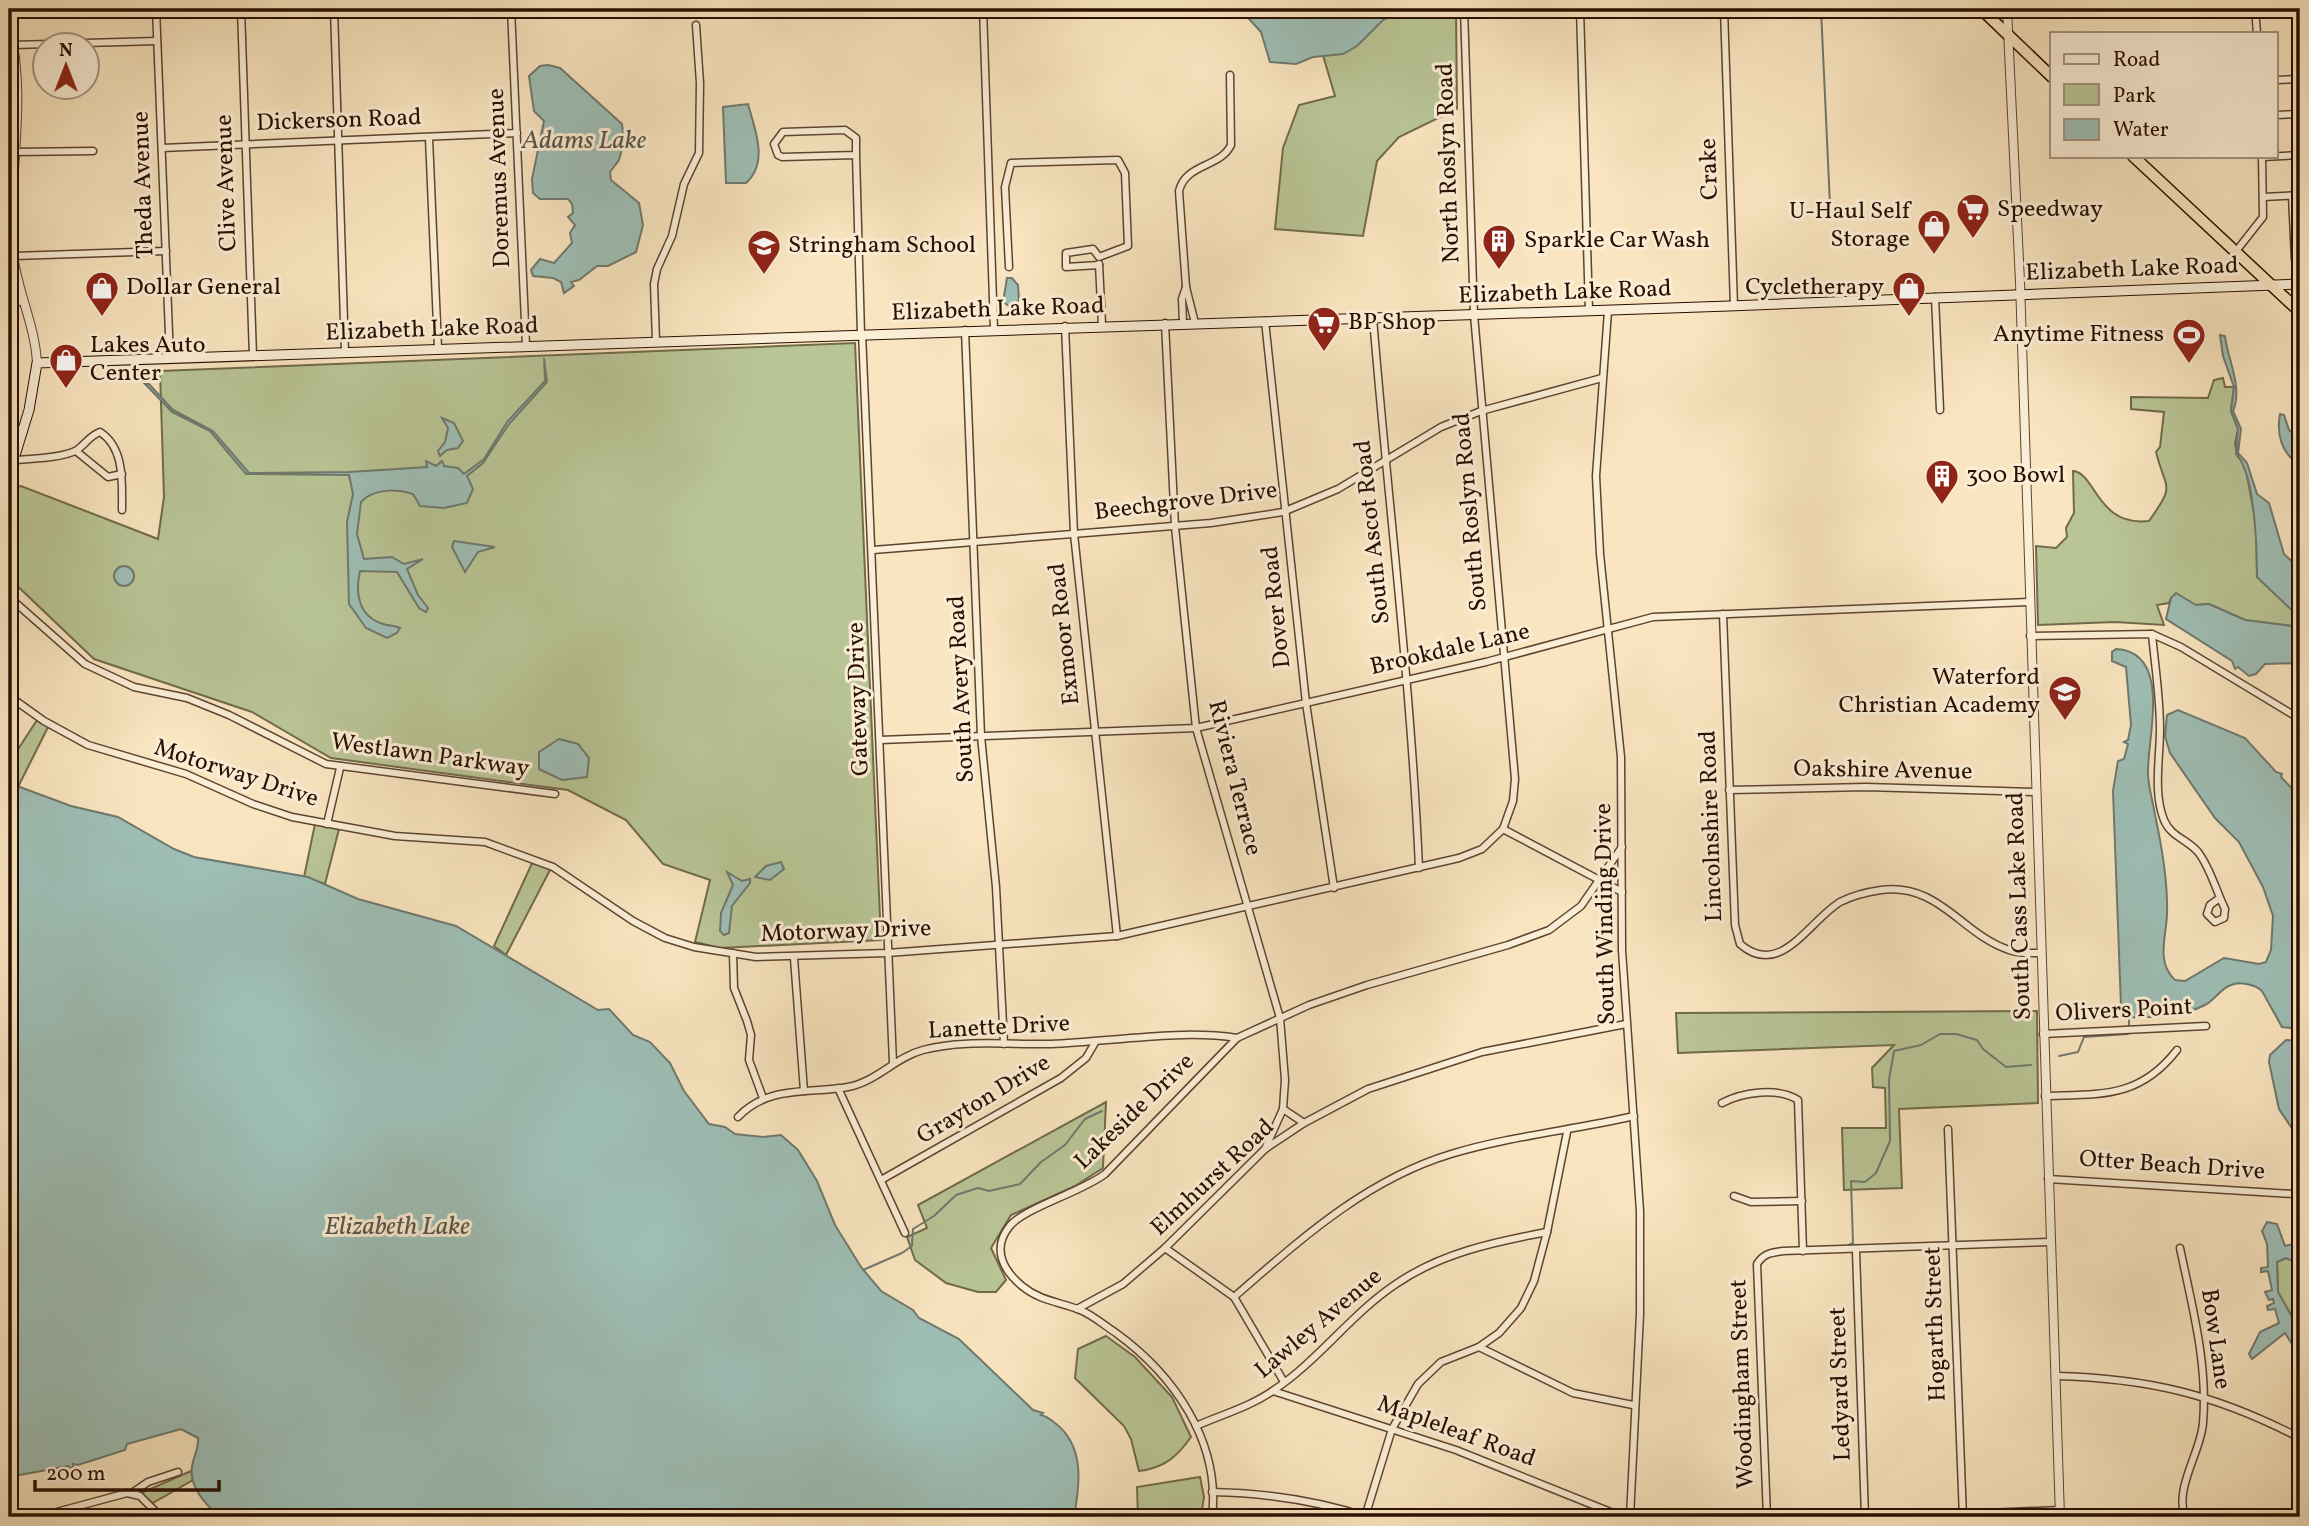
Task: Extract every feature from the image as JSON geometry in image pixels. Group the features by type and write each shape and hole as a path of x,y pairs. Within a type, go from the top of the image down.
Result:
{"highway":[{"path":"1982,9 2050,75"},
{"path":"2135,158 2237,250 2300,312"}],"main road":[{"name":"Elizabeth Lake Road","path":"37,363 1065,326 1608,311 2300,284"},
{"path":"9,475 29,410 37,363"}],"street":[{"name":"Theda Avenue","path":"156,9 170,359"},
{"name":"Clive Avenue","path":"241,9 253,356"},
{"path":"334,9 345,353"},
{"name":"Doremus Avenue","path":"511,9 526,345"},
{"path":"983,9 994,329"},
{"name":"North Roslyn Road","path":"1464,9 1474,315"},
{"path":"1580,9 1589,311"},
{"name":"Crake","path":"1724,9 1734,306"},
{"name":"South Cass Lake Road","path":"2007,9 2020,293 2060,1514"},
{"path":"2256,9 2257,32"},
{"path":"656,341 656,273 672,236 684,184 699,153 700,83 696,25"},
{"path":"9,27 13,45 13,256 34,337 37,363"},
{"path":"13,45 158,41"},
{"path":"1195,323 1186,287 1178,191 1181,181 1194,169 1227,155 1231,145 1230,75"},
{"path":"2278,80 2300,79"},
{"path":"2278,114 2300,114"},
{"path":"845,130 856,138 856,155 782,157 775,150 775,139 783,132 845,130"},
{"name":"Dickerson Road","path":"162,148 517,133"},
{"path":"429,138 438,348"},
{"path":"14,152 93,151"},
{"name":"Gateway Drive","path":"856,155 892,1063"},
{"path":"2278,156 2300,155"},
{"path":"2237,250 2263,217 2262,158"},
{"path":"1009,267 1005,187 1011,163 1118,160 1125,173 1128,246 1099,257"},
{"path":"2292,195 2295,259 2300,267"},
{"path":"2263,197 2300,195"},
{"path":"1099,265 1066,267 1066,253 1069,250 1093,249 1099,257 1102,325"},
{"path":"13,256 166,251"},
{"path":"1184,323 1182,299 1186,287"},
{"path":"1935,297 1940,410"},
{"path":"9,304 23,301"},
{"name":"South Winding Drive","path":"1608,311 1597,488 1622,757 1626,1024 1634,1116 1640,1258 1630,1517"},
{"name":"South Roslyn Road","path":"1474,315 1515,779 1513,801 1503,829"},
{"name":"South Ascot Road","path":"1373,318 1384,461 1408,680 1419,868"},
{"name":"Dover Road","path":"1265,321 1306,703 1334,888"},
{"name":"Riviera Terrace","path":"1165,323 1175,527 1196,728 1280,1018 1285,1080 1283,1109 1265,1149"},
{"name":"Exmoor Road","path":"1065,326 1074,534 1117,936"},
{"name":"South Avery Road","path":"965,330 981,736 1000,943 1004,1044"},
{"name":"Beechgrove Drive","path":"873,550 1175,527 1286,511 1338,489 1441,427 1481,411 1602,378"},
{"path":"14,460 76,451 91,436 100,432 109,438 121,463 122,510"},
{"path":"76,451 108,477 122,474"},
{"name":"Westlawn Parkway","path":"9,597 85,664 134,687 187,698 229,715 311,757 340,768 555,794"},
{"name":"Brookdale Lane","path":"880,740 1196,728 1504,658 1653,617 2029,602"},
{"name":"Lincolnshire Road","path":"1723,614 1735,931 1740,944 1755,955 1766,957 1781,953 1841,902 1882,890 1924,895 2010,951 2041,953"},
{"path":"2030,636 2152,634 2181,647 2300,719"},
{"path":"2152,634 2159,697 2159,796 2163,817 2169,829 2199,854 2215,887 2217,900"},
{"name":"Motorway Drive","path":"9,696 44,721 88,745 186,774 253,804 327,824 395,836 463,839 508,849 553,867 653,932 694,947 733,953 794,958 1117,936 1419,868 1482,849 1503,829"},
{"path":"327,824 340,768"},
{"name":"Oakshire Avenue","path":"1729,790 1866,787 2036,792"},
{"path":"1503,829 1622,892"},
{"name":"Lakeside Drive","path":"1212,1517 1207,1457 1196,1426 1178,1394 1163,1375 1125,1340 1076,1309 1047,1300 1014,1279 1000,1257 1001,1241 1007,1230 1023,1214 1088,1186 1105,1174 1237,1038 1280,1018 1367,985 1508,945 1549,930 1581,906 1623,846"},
{"path":"733,953 734,988 749,1028 749,1060 763,1098"},
{"path":"794,958 804,1091"},
{"name":"Elmhurst Road","path":"1076,1309 1123,1284 1165,1248 1265,1149 1304,1123 1368,1089 1482,1052 1626,1024"},
{"name":"Olivers Point","path":"2043,1034 2206,1026"},
{"name":"Lanette Drive","path":"738,1116 763,1098 838,1088 867,1080 892,1063 922,1050 940,1047 1237,1038"},
{"name":"Grayton Drive","path":"881,1180 1061,1078 1086,1058 1096,1041"},
{"path":"2045,1096 2118,1093 2147,1078 2177,1050"},
{"path":"838,1088 905,1233"},
{"path":"1723,1103 1739,1094 1788,1094 1798,1100 1803,1251 2050,1242"},
{"path":"1283,1109 1304,1123"},
{"path":"1234,1297 1324,1219 1401,1174 1449,1155 1482,1146 1567,1132 1634,1116"},
{"name":"Hogarth Street","path":"1948,1129 1963,1516"},
{"path":"1212,1492 1265,1493 1325,1504 1366,1517 1392,1429 1418,1384 1441,1362 1479,1346 1499,1333 1521,1308 1534,1281 1547,1232 1567,1132"},
{"name":"Otter Beach Drive","path":"2048,1179 2294,1194"},
{"path":"1734,1196 1751,1202 1802,1201"},
{"name":"Lawley Avenue","path":"1196,1426 1273,1391 1369,1303 1398,1282 1452,1255 1483,1245 1547,1232"},
{"path":"1165,1248 1234,1297 1284,1382"},
{"name":"Bow Lane","path":"2180,1248 2206,1396 2203,1429 2183,1501 2185,1517"},
{"name":"Woodingham Street","path":"1767,1517 1757,1264 1766,1253 1803,1251"},
{"name":"Ledyard Street","path":"1856,1251 1865,1517"},
{"path":"1479,1346 1573,1393 1633,1405"},
{"path":"2056,1376 2101,1377 2181,1389 2206,1396 2300,1438"},
{"name":"Mapleleaf Road","path":"1273,1391 1456,1450 1623,1517"},
{"path":"38,1517 69,1514 132,1493 143,1484 178,1472"},
{"path":"132,1493 161,1517"},
{"path":"2226,1517 2250,1513 2271,1517"},
{"path":"1894,1517 2060,1514"},
{"path":"2294,1517 2300,1516"}],"green space":[{"path":"1364,9 1456,10 1457,109 1399,137 1377,161 1363,236 1275,229 1283,148 1299,105 1335,96 1320,45"},
{"path":"855,343 881,940 720,948 695,942 710,880 663,864 626,820 568,790 331,758 252,712 94,659 9,578 9,488 21,486 158,539 164,497 160,371"},
{"path":"2223,378 2225,387 2234,387 2231,411 2238,429 2235,444 2238,457 2245,464 2256,524 2257,577 2290,605 2299,619 2300,627 2245,620 2209,604 2196,605 2171,598 2169,603 2157,605 2164,625 2115,622 2038,625 2036,546 2056,548 2067,537 2066,528 2074,513 2073,471 2087,480 2100,499 2118,516 2132,521 2149,521 2166,493 2156,452 2160,447 2164,412 2131,409 2131,397 2208,398 2214,380"},
{"path":"37,720 48,727 18,787 9,783 9,763"},
{"path":"315,824 339,829 325,884 304,877"},
{"path":"533,861 551,868 506,955 494,946"},
{"path":"2037,1011 2038,1103 1899,1109 1902,1188 1844,1190 1842,1128 1886,1128 1885,1088 1873,1087 1872,1068 1894,1045 1678,1053 1676,1013"},
{"path":"1106,1102 1103,1168 1075,1186 1011,1215 991,1248 1006,1280 996,1292 978,1292 946,1283 915,1260 907,1237 927,1228 918,1205"},
{"path":"2286,1258 2300,1264 2300,1331 2278,1292 2277,1262"},
{"path":"1106,1336 1135,1357 1172,1397 1191,1437 1175,1456 1156,1467 1139,1471 1131,1439 1124,1426 1075,1378 1078,1349"},
{"path":"191,1471 193,1480 151,1504 141,1493"},
{"path":"1200,1477 1204,1497 1201,1517 1138,1517 1137,1487"}],"water":[{"path":"1240,9 1417,9 1398,12 1383,20 1357,46 1343,54 1313,57 1296,64 1270,62 1261,32"},
{"name":"Adams Lake","path":"540,66 560,68 622,124 624,141 619,160 610,172 611,180 639,203 643,225 636,252 608,266 597,266 579,280 571,282 574,286 564,293 561,282 553,278 533,276 531,270 540,259 554,263 572,243 570,233 575,225 568,217 573,213 568,199 540,199 533,193 532,179 544,121 534,111 529,76"},
{"path":"748,104 757,135 757,165 746,183 726,183 723,107"},
{"path":"1007,278 1012,278 1018,285 1019,300 1012,308 1003,302"},
{"path":"2220,335 2225,336 2236,383 2233,411 2241,429 2238,453 2247,463 2257,494 2269,503 2284,554 2300,569 2300,618 2257,577 2251,494 2247,477 2236,454 2238,429 2231,411 2234,387 2223,356"},
{"path":"544,358 547,382 509,424 483,463 467,476 473,489 467,503 444,508 420,506 413,494 400,491 379,492 361,502 357,534 364,559 392,557 404,564 423,559 407,569 418,595 428,608 426,612 419,608 397,572 360,571 358,595 363,610 383,624 400,628 397,633 387,638 366,628 349,604 347,522 353,494 349,475 246,474 210,431 172,412 145,384 149,384 173,410 213,431 249,473 349,472 427,467 426,461 436,466 442,461 444,466 458,468 464,474 484,459 507,422 545,381"},
{"path":"2280,414 2284,415 2289,430 2300,441 2300,465 2289,455 2282,443"},
{"path":"442,418 454,423 463,441 458,448 447,450 440,456 438,451 445,442 448,428"},
{"path":"454,541 495,547 478,552 465,572 452,547"},
{"path":"124,566 131,569 134,576 131,583 124,586 117,583 114,576 117,569"},
{"path":"2176,593 2196,605 2209,604 2245,620 2300,627 2300,663 2265,664 2256,674 2249,676 2238,667 2235,669 2232,661 2166,619 2171,598"},
{"path":"2116,649 2134,654 2145,665 2151,680 2153,699 2148,778 2165,878 2167,915 2164,958 2169,973 2175,980 2185,981 2224,958 2259,964 2266,962 2271,950 2273,916 2263,887 2239,842 2215,818 2170,753 2165,736 2167,715 2178,710 2245,738 2276,772 2282,774 2281,777 2300,797 2300,1029 2282,1027 2262,991 2243,984 2227,987 2205,1005 2178,1014 2129,1017 2121,1007 2113,791 2118,761 2124,759 2128,744 2124,742 2128,740 2131,725 2126,667 2112,661 2112,652"},
{"path":"559,739 578,744 589,758 587,777 562,780 539,769 539,752"},
{"name":"Elizabeth Lake","path":"9,783 71,806 118,817 174,849 194,857 308,877 358,899 456,926 598,1010 609,1009 633,1035 650,1042 670,1063 684,1091 709,1124 725,1127 735,1134 763,1137 781,1135 798,1150 817,1181 835,1225 861,1267 881,1291 913,1310 919,1318 959,1339 1033,1410 1043,1413 1041,1415 1065,1432 1076,1454 1078,1466 1074,1517 219,1517 199,1495 193,1482 192,1467 198,1438 181,1429 127,1444 125,1450 78,1465 73,1464 73,1469 68,1466 9,1477"},
{"path":"781,862 784,869 770,880 755,877 766,866"},
{"path":"727,872 742,881 750,879 750,883 732,906 729,933 724,935 720,931 721,913 733,885"},
{"path":"2300,1036 2300,1159 2295,1133 2279,1109 2269,1062 2270,1055 2286,1040 2298,1041"},
{"path":"2267,1222 2277,1224 2285,1246 2300,1242 2300,1264 2286,1258 2277,1262 2278,1292 2300,1331 2300,1357 2285,1333 2252,1359 2249,1354 2260,1332 2279,1323 2275,1309 2268,1310 2267,1306 2274,1303 2265,1292 2272,1290 2268,1271 2261,1272 2261,1268 2268,1267 2267,1244 2262,1231"}],"waterway":[{"path":"1821,9 1830,205"},
{"path":"2129,1017 2129,1026"},
{"path":"1849,1245 1853,1243 1851,1181 1865,1182 1876,1173 1890,1141 1889,1080 1894,1051 1921,1045 1940,1034 1956,1034 1977,1040 1983,1049 2006,1067 2031,1065"},
{"path":"2059,1056 2078,1052 2084,1037 2128,1034"},
{"path":"863,1270 912,1246 913,1229 934,1216 956,1195 978,1188 989,1191 1020,1184 1041,1162 1065,1145 1085,1119 1102,1111"}],"place":[{"name":"Speedway","path":"1973,240"},
{"name":"U-Haul Self Storage","path":"1934,256"},
{"name":"Sparkle Car Wash","path":"1499,271"},
{"name":"Stringham School","path":"764,276"},
{"name":"Dollar General","path":"102,318"},
{"name":"Cycletherapy","path":"1909,318"},
{"name":"BP Shop","path":"1324,353"},
{"name":"Anytime Fitness","path":"2189,365"},
{"name":"Lakes Auto Center","path":"66,390"},
{"name":"300 Bowl","path":"1942,506"},
{"name":"Waterford Christian Academy","path":"2065,722"}]}
